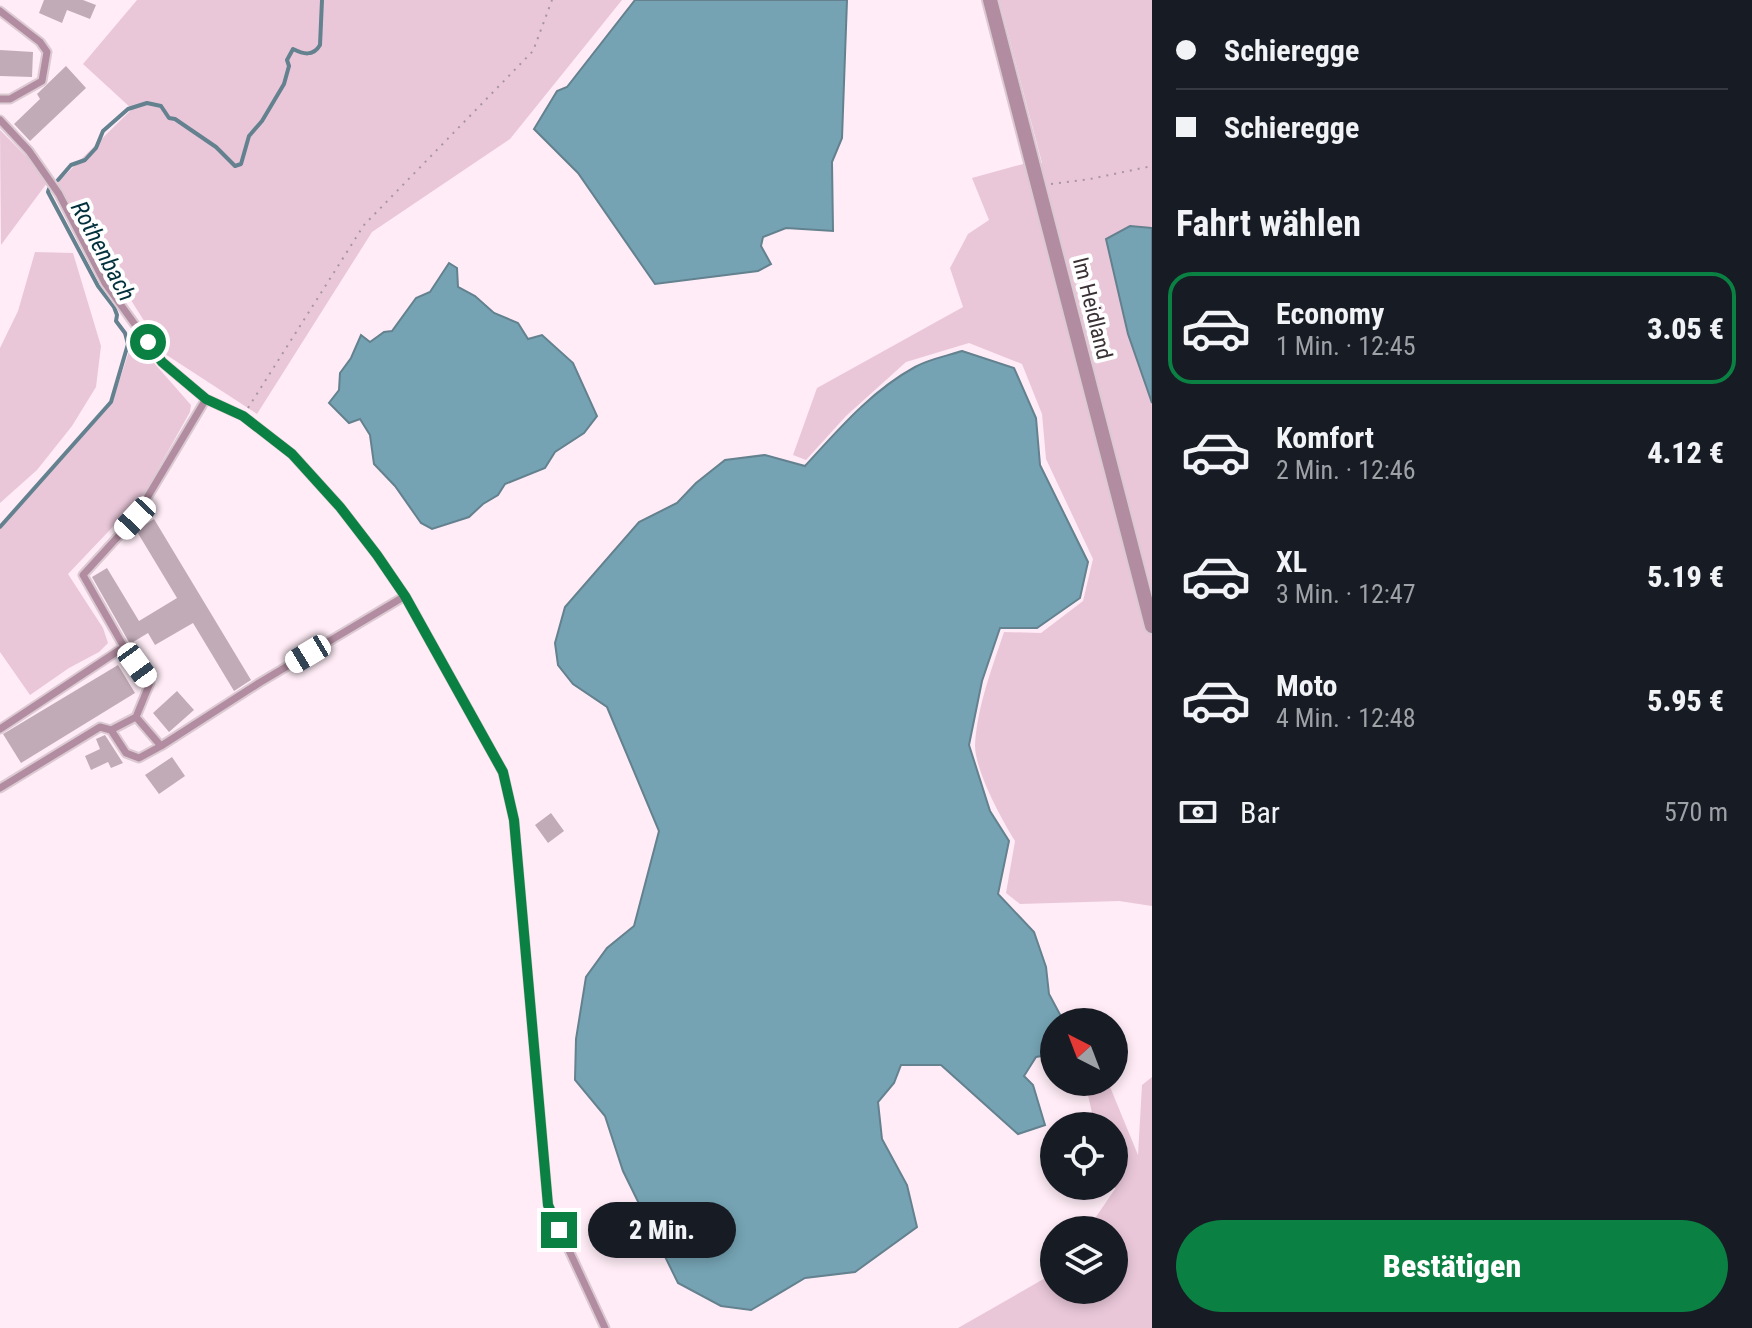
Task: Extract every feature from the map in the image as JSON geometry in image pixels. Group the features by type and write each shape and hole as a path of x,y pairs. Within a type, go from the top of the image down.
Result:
{"street":[{"name":"Im Heidland","path":"990,0 1152,626"}],"lane":[{"path":"0,11 40,42 47,52 42,81 10,99 0,99"},
{"path":"0,120 29,151 59,194 105,283 162,362 206,399 243,416 292,454 340,507 405,596 503,772 514,820 548,1205 605,1328"},
{"path":"111,730 136,717 150,683 124,647 83,575 135,518 206,399"},
{"path":"0,788 100,727 111,730 126,753 139,758 405,596"},
{"path":"0,729 124,647"},
{"path":"136,717 161,746"}],"path":[{"path":"243,416 364,225 533,51 552,0"},
{"path":"1038,185 1090,179 1152,166"}],"shaded area":[{"path":"137,0 622,0 510,139 372,232 257,414 165,354 57,183 132,109 83,64"},
{"path":"999,0 1152,0 1152,228 1130,226 1128,334 1152,403 1152,906 1119,901 1020,904 1006,893 1015,841 990,795 976,756 976,731 982,702 1004,632 1041,633 1083,601 1093,559 1046,459 1042,414 1022,364 969,343 906,362 846,416 806,460 793,455 817,388 963,307 950,268 968,234 989,220 972,178 1023,164 1042,163"},
{"path":"0,130 33,163 47,183 1,245"},
{"path":"35,252 73,253 101,346 96,387 72,426 37,470 0,503 0,348 18,311"},
{"path":"133,339 191,405 190,412 144,494 68,574 103,628 108,643 99,652 30,695 0,652 0,529 112,403"},
{"path":"1152,1077 1152,1328 958,1328 1040,1281 1040,1304 1128,1304 1128,1216 1097,1216 1107,1200 1128,1200 1128,1131 1138,1155 1142,1085"},
{"path":"1088,1096 1114,1096 1120,1112 1092,1112"}],"water":[{"path":"635,0 847,0 842,138 832,162 833,231 786,228 763,237 761,246 771,264 758,271 655,284 578,173 534,129 557,91 567,87"},
{"path":"1130,226 1152,228 1152,403 1128,334 1106,239"},
{"path":"449,263 457,268 458,287 475,296 494,313 518,323 528,339 542,335 573,363 597,416 584,433 555,452 545,468 505,484 498,495 469,517 432,529 421,523 395,486 374,464 370,435 360,419 349,423 329,403 339,390 340,373 361,335 370,342 384,332 392,331 416,298 430,292"},
{"path":"962,351 1014,368 1036,418 1040,465 1088,562 1080,598 1037,628 1000,628 982,681 969,745 990,811 1009,841 998,894 1034,932 1046,967 1049,994 1056,1008 1040,1008 1040,1056 1036,1057 1024,1076 1033,1085 1041,1112 1040,1127 1018,1134 941,1065 901,1065 894,1083 878,1102 882,1139 907,1185 917,1227 855,1272 805,1278 751,1310 721,1306 678,1283 623,1171 605,1116 575,1080 576,1039 586,977 607,948 634,926 659,831 607,707 573,684 558,665 555,643 565,607 639,522 677,503 725,460 765,455 805,466 856,412 884,388 920,364"}],"building":[{"path":"44,0 83,0 96,5 90,19 67,10 62,23 39,13"},
{"path":"0,50 33,52 32,77 0,76"},
{"path":"66,66 86,88 30,141 14,124 40,99 37,94"},
{"path":"154,519 251,680 234,691 193,623 155,645 148,633 130,644 92,577 107,568 139,621 177,598 136,530"},
{"path":"118,665 135,693 21,763 3,734"},
{"path":"177,691 194,710 169,732 153,713"},
{"path":"105,735 123,763 111,768 108,762 91,770 85,756 100,749 96,739"},
{"path":"172,757 185,776 159,794 145,775"},
{"path":"551,813 564,831 548,843 535,825"}],"waterway":[{"name":"Rothenbach","path":"58,180 71,165 85,160 96,148 103,131 128,109 147,103 161,106 169,118 216,147 235,166 241,164 249,136 262,121 284,84 289,66 287,60 293,49 308,53 320,45 322,0"},
{"name":"Rothenbach","path":"0,527 111,402 128,344 125,333 116,321 114,307 98,286 49,189"}],"route":[{"path":"148,342 162,362 206,399 243,416 292,454 340,507 405,596 503,772 514,820 548,1205 559,1230"}]}
